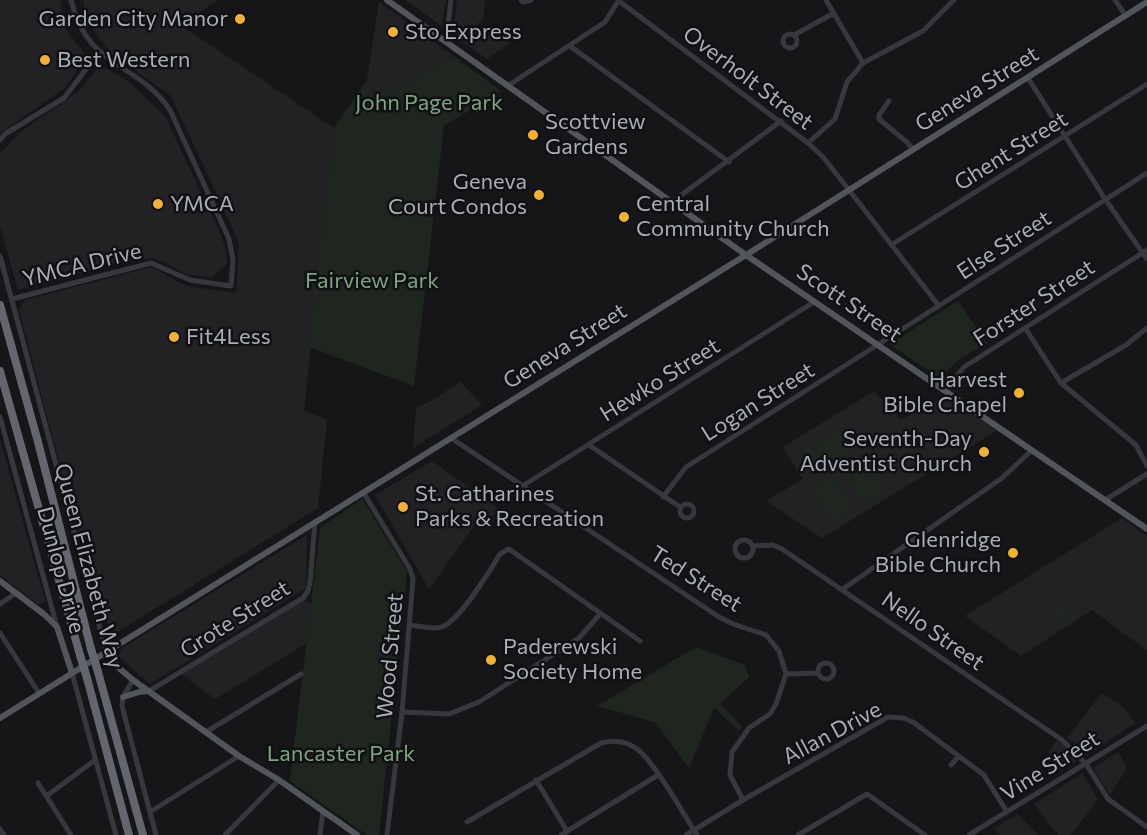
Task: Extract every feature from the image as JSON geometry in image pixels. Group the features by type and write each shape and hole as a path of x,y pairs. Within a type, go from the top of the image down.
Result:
{"highway":[{"name":"Queen Elizabeth Way","path":"0,305 143,835"},
{"name":"Queen Elizabeth Way","path":"0,372 87,678 127,835"}],"main road":[{"name":"Scott Street","path":"389,0 746,255 1147,529"},
{"name":"Geneva Street","path":"0,718 746,255 1147,2"},
{"path":"0,581 57,627"},
{"name":"Dunlop Drive","path":"57,627 72,673"},
{"path":"106,651 120,669 134,681 239,756 279,780 357,835"},
{"path":"123,697 149,691"}],"street":[{"path":"0,140 5,134 64,98 90,64 97,50 80,28 71,0"},
{"path":"446,41 451,0"},
{"path":"521,0 523,2 531,0"},
{"path":"826,0 863,63"},
{"path":"808,143 835,118 847,82 863,63 923,31 954,0"},
{"path":"1116,0 1126,16"},
{"path":"509,86 605,22 619,1"},
{"name":"Overholt Street","path":"619,1 782,121 823,157 939,306"},
{"path":"794,35 834,13"},
{"path":"570,46 729,162"},
{"name":"YMCA Drive","path":"12,299 151,263 197,282 231,286 233,260 229,239 170,110 159,95 97,50"},
{"path":"1028,78 1105,199 1144,252 1147,260"},
{"name":"Ghent Street","path":"891,244 1147,84"},
{"path":"889,101 879,115 879,119 908,143 913,150"},
{"path":"672,202 782,121"},
{"name":"Else Street","path":"879,345 1147,173"},
{"name":"Forster Street","path":"945,390 964,367 1144,252"},
{"path":"0,256 106,651"},
{"name":"Hewko Street","path":"524,486 814,302"},
{"path":"1025,328 1060,383 1136,445 1147,466"},
{"path":"1060,383 1126,345 1147,328"},
{"name":"Logan Street","path":"663,497 686,467 879,345"},
{"name":"Dunlop Drive","path":"0,417 57,627"},
{"name":"Ted Street","path":"451,438 719,617 766,635 779,651 786,674"},
{"path":"589,445 681,507"},
{"path":"843,589 1002,478 1032,450"},
{"path":"1105,500 1147,474"},
{"name":"Wood Street","path":"363,492 410,569 413,579 402,712 387,835"},
{"name":"Grote Street","path":"149,691 303,598 310,582 315,522"},
{"name":"Nello Street","path":"753,546 773,545 782,549 1062,740 1086,764 1108,800 1147,827"},
{"path":"409,625 440,628 449,623 464,607 500,554 509,549 640,641"},
{"path":"0,604 15,593"},
{"path":"402,712 449,714 478,702 579,638 600,614"},
{"path":"0,633 39,693"},
{"name":"Dunlop Drive","path":"72,673 115,833"},
{"path":"743,800 730,774 732,752 749,728 770,714 776,704 786,674 818,673"},
{"path":"206,732 301,674"},
{"path":"134,681 123,697 122,706 156,835"},
{"name":"Allan Drive","path":"686,835 695,833 743,800 888,717 903,718 913,722 984,775 1007,812"},
{"name":"Vine Street","path":"969,835 1147,726"},
{"path":"467,822 601,743 619,741 637,748 650,762 695,833"},
{"path":"150,812 239,756"},
{"path":"951,765 959,756"},
{"path":"48,795 95,760"},
{"path":"561,835 658,775"},
{"path":"228,834 279,780"},
{"path":"536,780 567,831"},
{"path":"38,783 48,795 71,835"},
{"path":"798,835 867,794 925,835"},
{"path":"320,835 323,810"},
{"path":"0,829 4,835"},
{"path":"109,835 115,833"}],"shaded area":[{"path":"0,0 60,0 65,28 84,53 82,64 65,88 0,133"},
{"path":"83,0 218,0 180,25 334,128 304,411 327,419 318,508 111,636 72,511 19,310 25,300 152,267 186,286 236,293 239,245 171,96 111,53 86,17"},
{"path":"405,0 446,0 442,26"},
{"path":"457,0 485,0 483,20 458,38 453,34"},
{"path":"379,2 452,55 374,104 367,104 367,80"},
{"path":"484,25 510,43 487,59 463,42"},
{"path":"100,65 128,81 165,116 221,235 226,251 227,265 212,277 188,275 155,258 130,260 18,290 0,225 0,154 19,133 80,90"},
{"path":"460,382 482,405 413,448 416,408"},
{"path":"874,391 901,420 946,395 996,431 822,538 766,501 803,479 783,447"},
{"path":"0,439 45,601 39,605 0,575"},
{"path":"432,461 502,511 476,523 429,589 375,495"},
{"path":"1122,518 1147,536 1147,650 1092,610 1021,656 965,616"},
{"path":"307,535 306,588 150,684 118,656 122,648"},
{"path":"304,600 311,603 307,643 215,699 181,674"},
{"path":"1102,693 1124,708 1135,723 1086,756 1081,746 1067,738"},
{"path":"1057,740 1070,751 1077,762 1063,769 1056,758 1048,753"},
{"path":"1118,752 1127,768 1110,795 1093,768"},
{"path":"1083,773 1098,800 1071,835 1058,835 1034,804"},
{"path":"1018,814 1038,835 1001,835 993,829"}],"green space":[{"name":"Fairview Park","path":"452,55 501,91 444,126 414,386 309,347 334,128 367,80 367,104 374,104"},
{"path":"958,301 987,343 957,361 940,379 890,344"},
{"path":"839,430 853,452 817,474 804,452"},
{"path":"863,454 885,491 863,505 840,468"},
{"path":"832,473 854,510 831,524 809,487"},
{"name":"Lancaster Park","path":"362,499 407,571 379,835 367,835 290,781 320,528"},
{"path":"1055,607 1061,607 1070,616 1070,620 1065,619 1057,625 1050,615"},
{"path":"696,647 745,665 749,677 720,704 742,726 739,731 714,708 689,768 655,722 597,706"}],"place":[{"name":"Garden City Manor","path":"240,19"},
{"name":"Sto Express","path":"393,32"},
{"name":"Best Western","path":"45,60"},
{"name":"Scottview Gardens","path":"533,135"},
{"name":"Geneva Court Condos","path":"539,195"},
{"name":"YMCA","path":"158,204"},
{"name":"Central Community Church","path":"624,217"},
{"name":"Fit4Less","path":"174,337"},
{"name":"Harvest Bible Chapel","path":"1019,393"},
{"name":"Seventh-Day Adventist Church","path":"984,452"},
{"name":"St. Catharines Parks & Recreation","path":"403,507"},
{"name":"Glenridge Bible Church","path":"1013,553"},
{"name":"Paderewski Society Home","path":"491,660"}],"park label":[{"name":"John Page Park","path":"429,103"}]}
